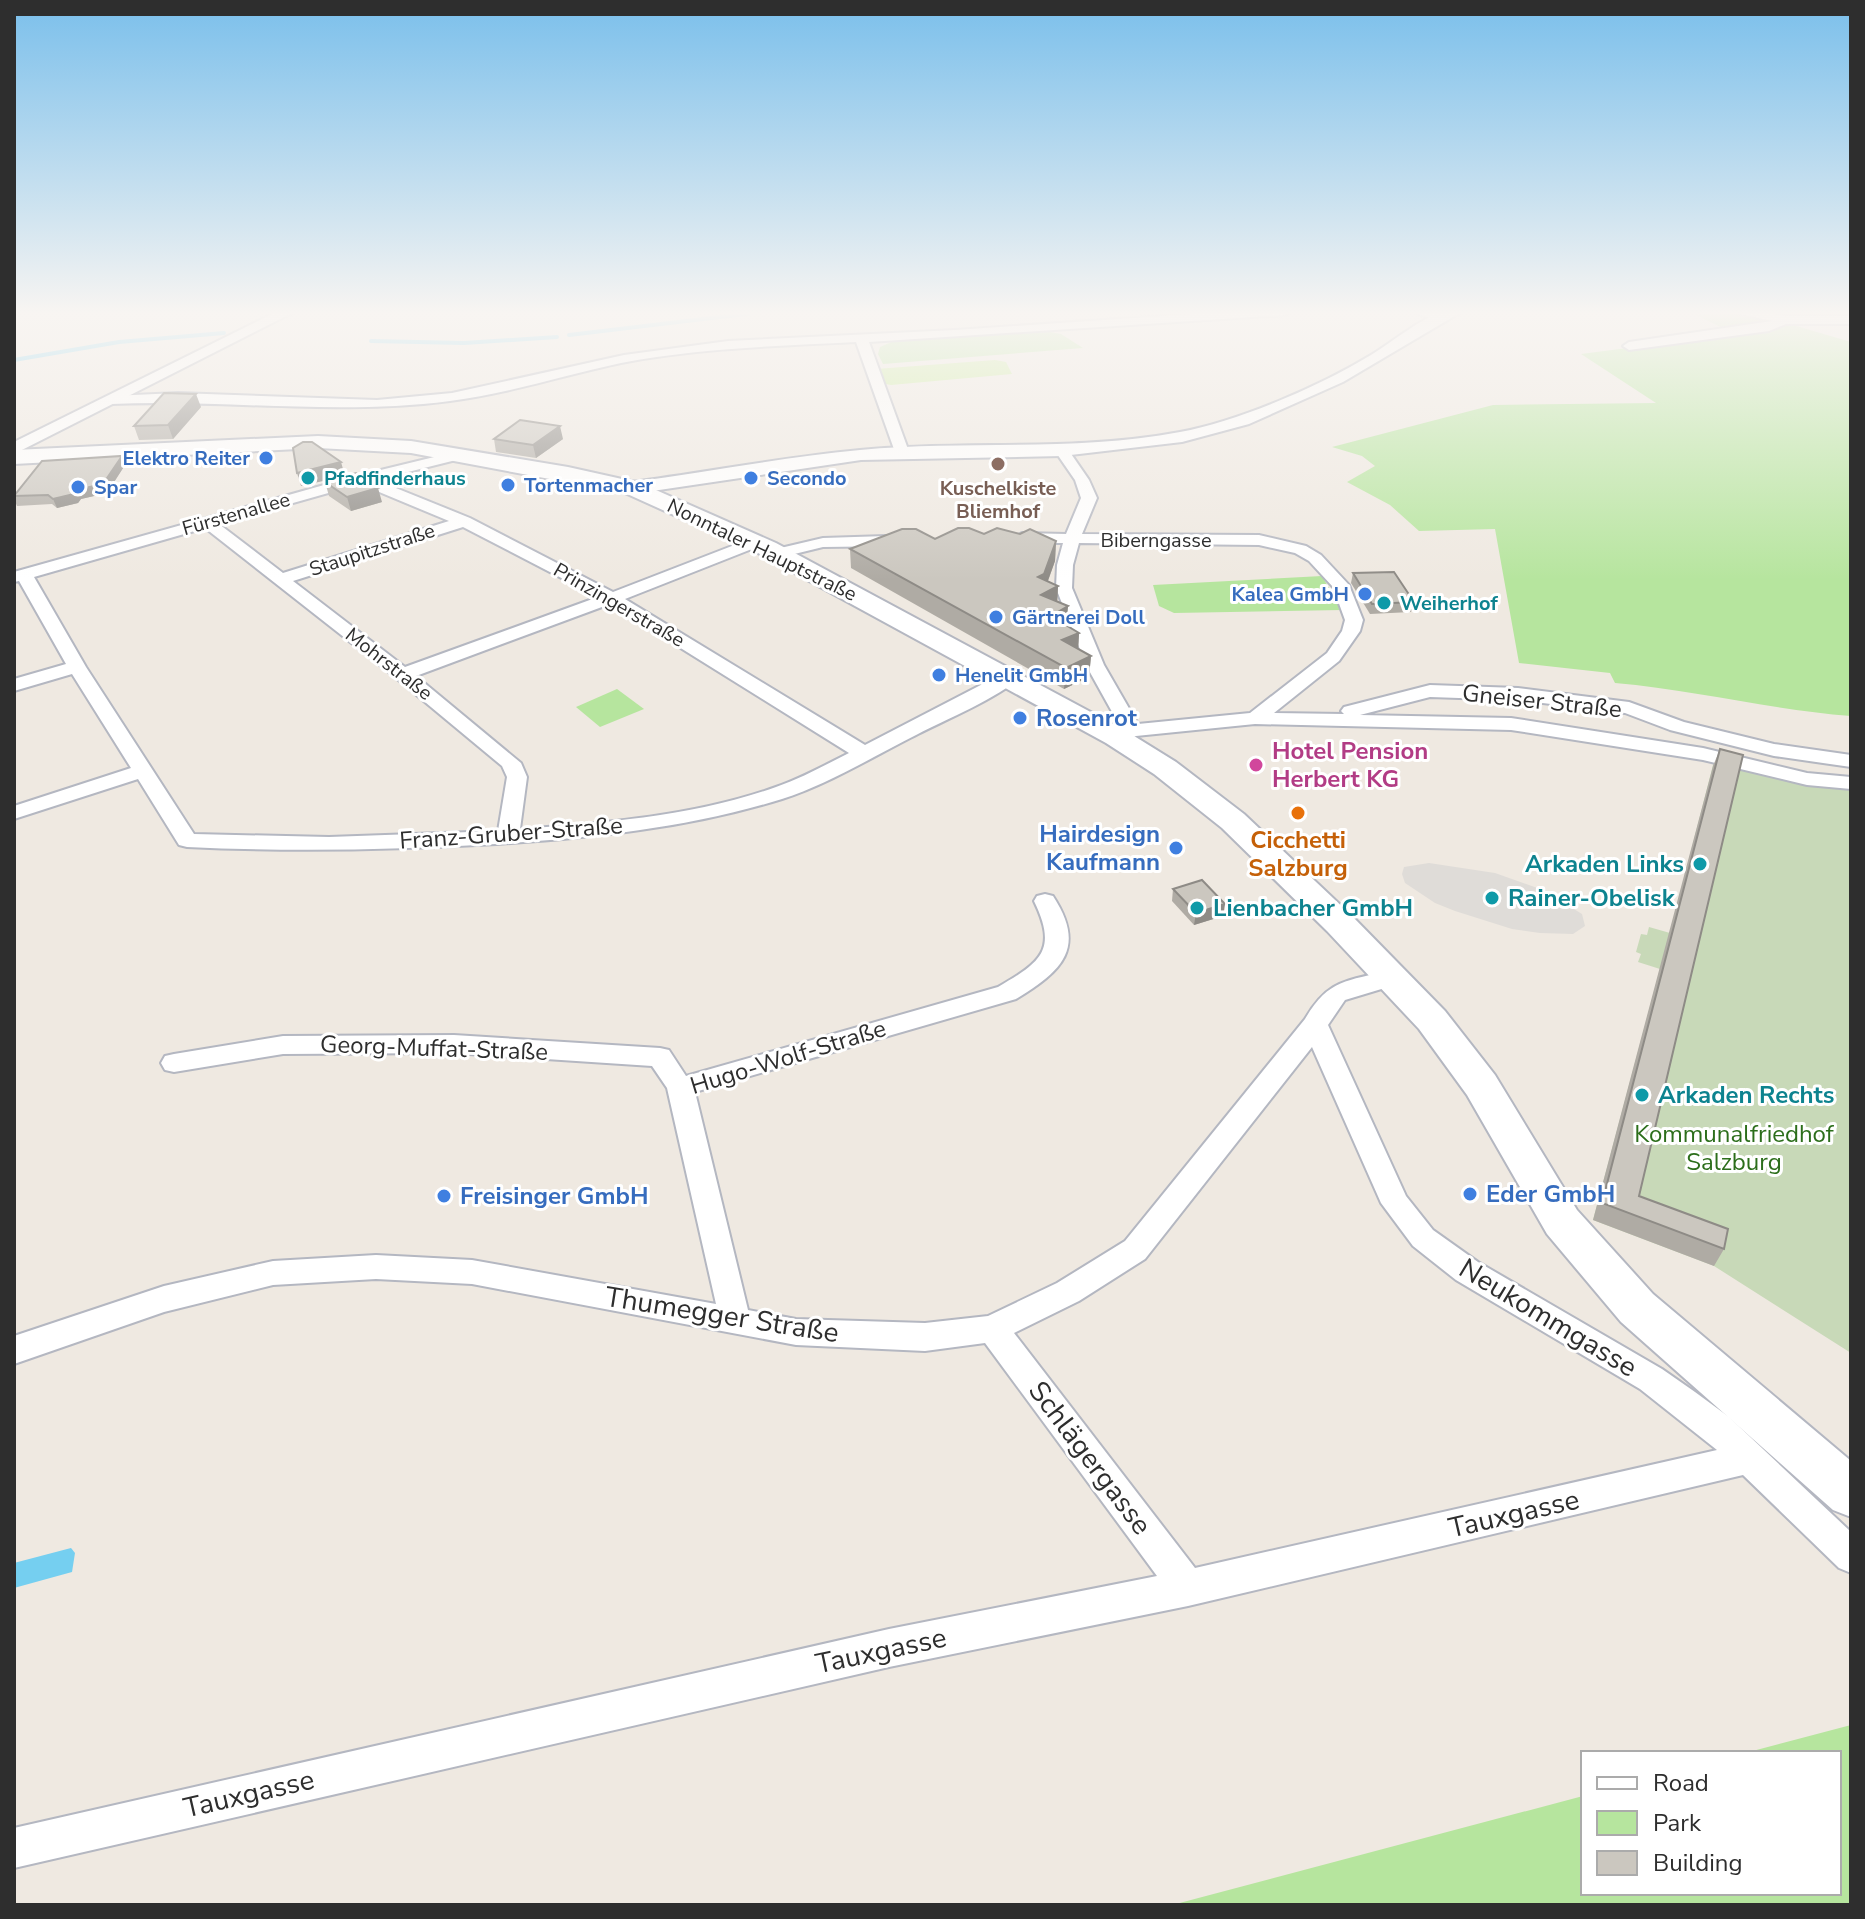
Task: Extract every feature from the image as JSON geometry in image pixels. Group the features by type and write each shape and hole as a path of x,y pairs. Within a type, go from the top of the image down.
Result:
{"main road":[{"name":"Nonntaler Hauptstraße","path":"14,457 318,442 411,447 632,488 767,548 1009,678 1124,734 1265,849 1432,1020 1481,1085 1562,1222 1637,1308 1851,1493"}],"street":[{"path":"14,449 110,401"},
{"path":"254,401 350,405 421,401"},
{"path":"883,401 902,452"},
{"path":"632,488 804,462 902,452 1062,451 1176,438 1224,427 1284,401"},
{"path":"1062,451 1082,480 1089,498 1072,540 1063,576 1064,588 1124,734"},
{"name":"Fürstenallee","path":"19,576 361,479 459,455"},
{"name":"Prinzingerstraße","path":"361,479 464,521 612,598 864,753"},
{"name":"Staupitzstraße","path":"281,579 464,521"},
{"name":"Mohrstraße","path":"207,522 403,674 511,763 517,777 508,836"},
{"name":"Biberngasse","path":"1002,539 1269,541 1300,549 1333,574 1341,585 1354,620 1351,631 1333,657 1255,718"},
{"path":"403,674 699,567 767,548 835,541 921,540"},
{"name":"Franz-Gruber-Straße","path":"19,576 187,840 338,845 508,836 603,829 721,807 777,794 929,723 1009,678"},
{"path":"14,685 77,667"},
{"name":"Gneiser Straße","path":"1325,718 1430,691 1518,694 1629,708 1677,726 1760,747 1851,761"},
{"name":"Gneiser Straße","path":"1124,734 1255,718 1538,726 1703,754 1807,779 1851,783"},
{"path":"14,813 141,771"},
{"name":"Hugo-Wolf-Straße","path":"735,1320 680,1087 1007,993 1038,975 1054,958 1058,922 1045,901"},
{"name":"Thumegger Straße","path":"14,1350 164,1299 273,1273 376,1267 472,1272 796,1332 860,1337 925,1337 992,1329 1068,1292 1135,1250 1315,1025 1328,999 1341,991 1389,978"},
{"name":"Neukommgasse","path":"1315,1025 1395,1203 1423,1238 1467,1271 1651,1379 1717,1428 1851,1556"},
{"name":"Georg-Muffat-Straße","path":"174,1063 283,1045 454,1044 660,1057 680,1087"},
{"name":"Schlägergasse","path":"992,1329 1188,1588"},
{"name":"Tauxgasse","path":"14,1848 889,1648 1188,1588 1748,1458"}],"green space":[{"path":"1652,401 1851,401 1851,716 1615,683 1610,673 1519,663 1495,529 1419,531 1390,505 1347,482 1375,466 1362,456 1332,447 1493,405 1656,403"},
{"path":"1322,576 1342,610 1174,613 1159,606 1153,585"},
{"path":"617,689 644,709 600,727 576,707"},
{"name":"Kommunalfriedhof Salzburg","path":"1714,761 1807,784 1851,789 1851,1353 1714,1266 1593,1220 1660,969 1638,962 1641,954 1636,952 1641,934 1647,935 1649,927 1670,933"},
{"path":"1851,1725 1851,1905 1172,1905 1581,1797 1581,1895 1841,1895 1841,1751 1753,1751"}],"shaded area":[{"path":"1429,863 1495,873 1543,890 1582,914 1585,926 1573,934 1512,929 1435,903 1405,883 1402,874 1404,867"}],"water":[{"path":"71,1548 75,1553 72,1572 14,1588 14,1563"}],"building":[{"path":"157,401 190,401 168,425 134,426"},
{"path":"520,420 560,426 533,445 494,439"},
{"path":"303,442 312,442 341,462 297,473 293,448"},
{"name":"Spar","path":"122,456 103,484 53,499 48,495 14,496 42,461"},
{"path":"356,473 378,488 347,497 325,482"},
{"name":"Gärtnerei Doll","path":"958,528 969,528 984,534 997,528 1020,534 1030,529 1056,541 1044,574 1038,577 1058,586 1041,595 1068,606 1051,616 1079,633 1062,640 1091,656 1066,668 850,549 902,529 916,529 935,539"},
{"path":"1394,572 1414,602 1372,604 1353,573"},
{"path":"1720,749 1743,755 1639,1196 1728,1229 1724,1249 1602,1203"},
{"path":"1202,880 1225,904 1196,913 1173,889"}],"place":[{"name":"Elektro Reiter","path":"266,458"},
{"name":"Kuschelkiste Bliemhof","path":"998,464"},
{"name":"Pfadfinderhaus","path":"308,478"},
{"name":"Secondo","path":"751,478"},
{"name":"Tortenmacher","path":"508,485"},
{"name":"Spar","path":"78,487"},
{"name":"Kalea GmbH","path":"1365,594"},
{"name":"Weiherhof","path":"1384,603"},
{"name":"Gärtnerei Doll","path":"996,617"},
{"name":"Henelit GmbH","path":"939,675"},
{"name":"Rosenrot","path":"1020,718"},
{"name":"Hotel Pension Herbert KG","path":"1256,765"},
{"name":"Cicchetti Salzburg","path":"1298,813"},
{"name":"Hairdesign Kaufmann","path":"1176,848"},
{"name":"Arkaden Links","path":"1700,864"},
{"name":"Rainer-Obelisk","path":"1492,898"},
{"name":"Lienbacher GmbH","path":"1197,908"},
{"name":"Arkaden Rechts","path":"1642,1095"},
{"name":"Eder GmbH","path":"1470,1194"},
{"name":"Freisinger GmbH","path":"444,1196"}]}
